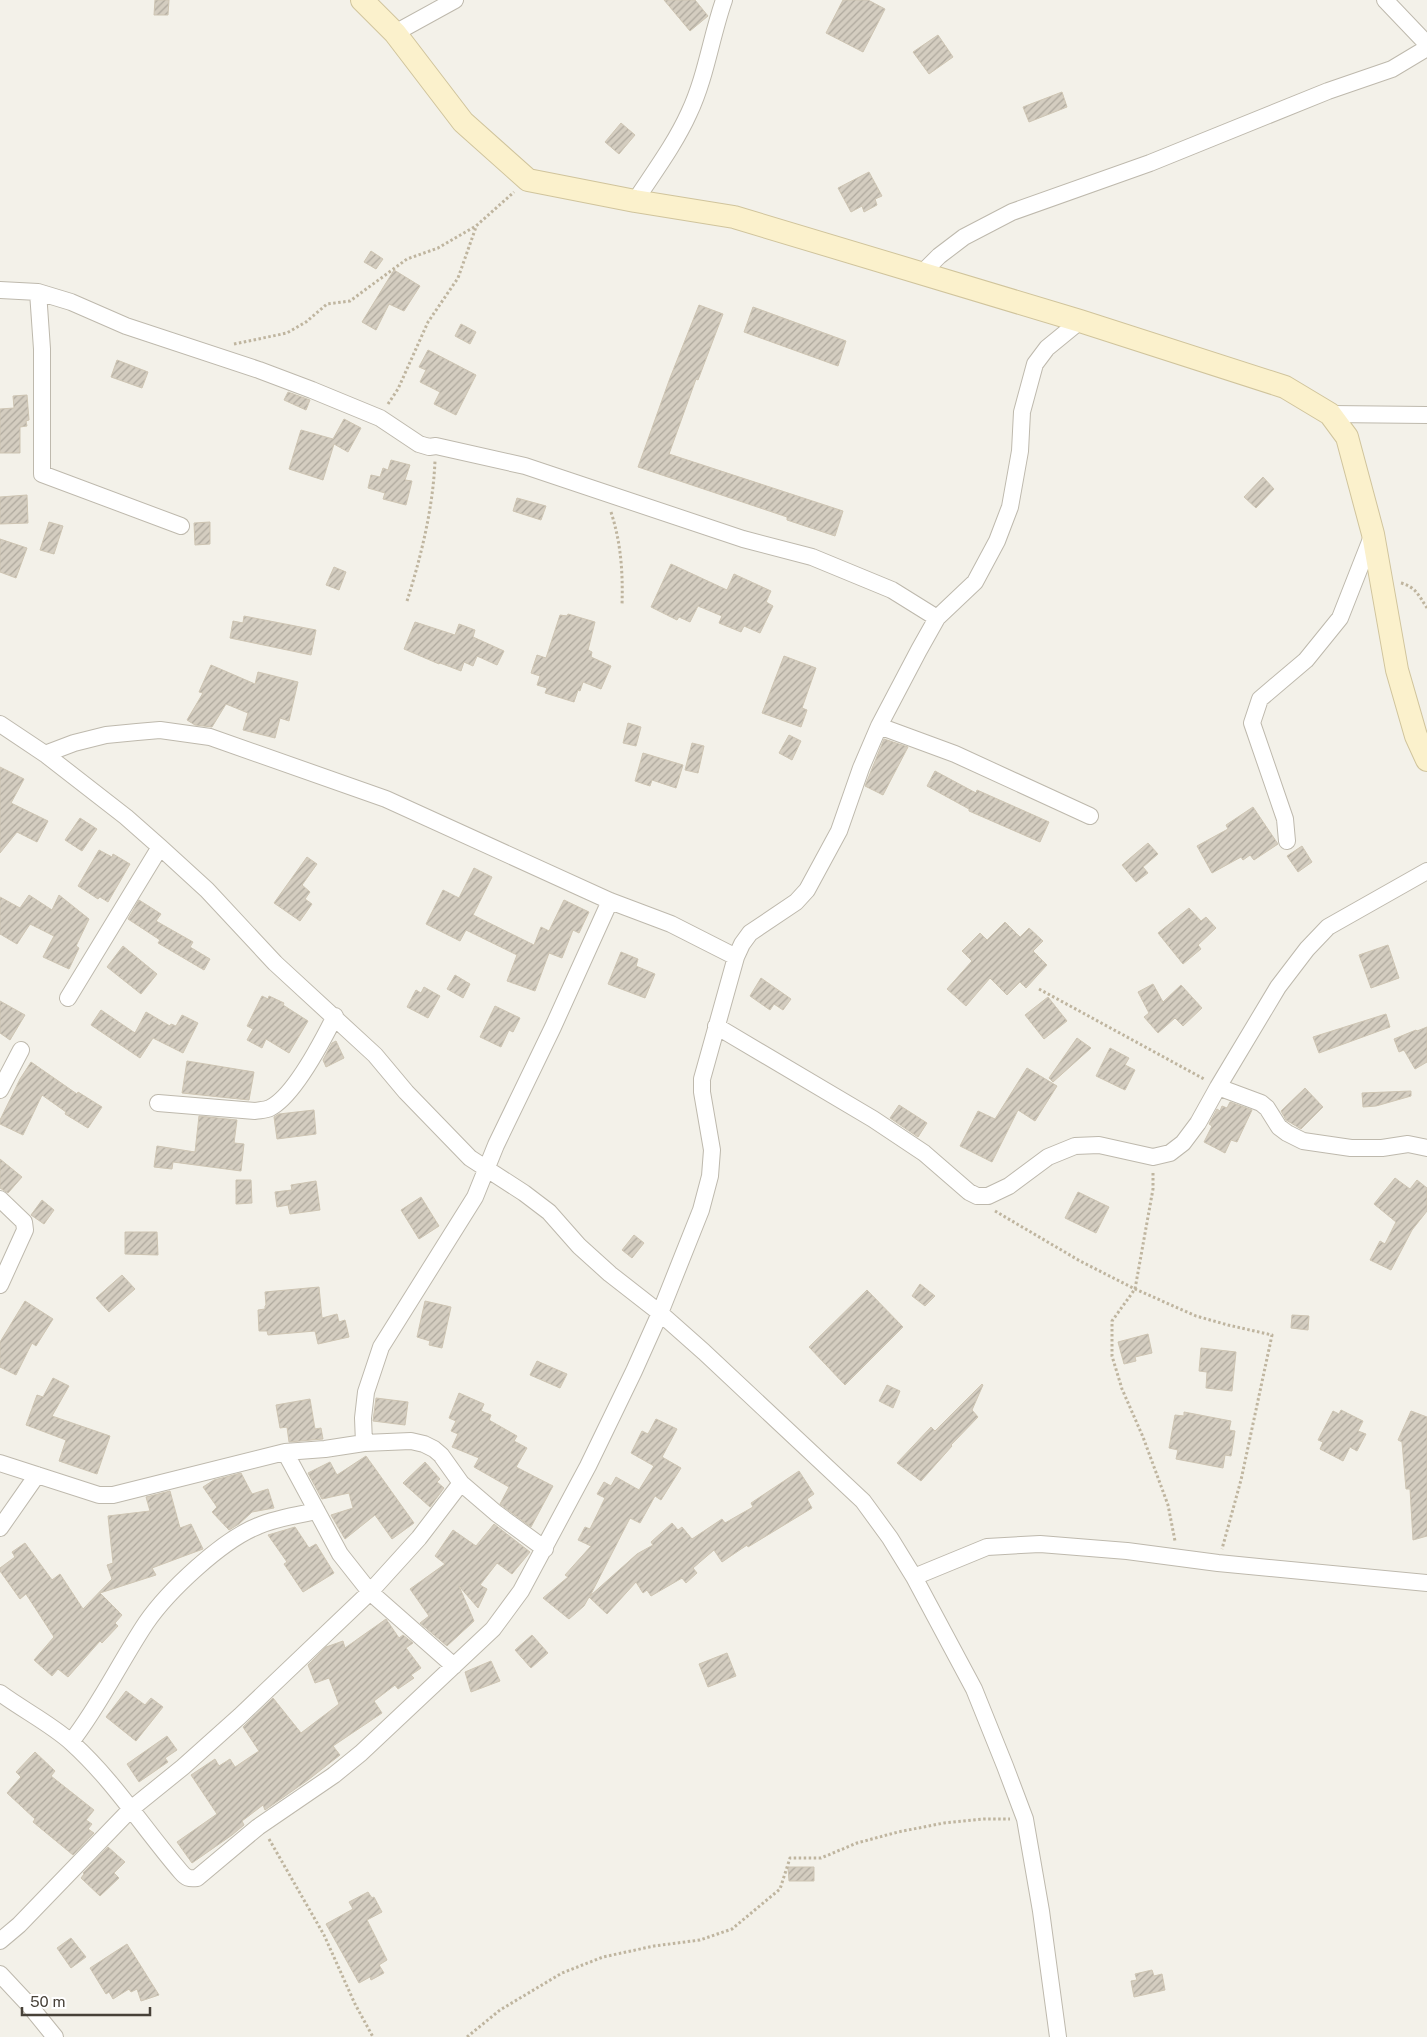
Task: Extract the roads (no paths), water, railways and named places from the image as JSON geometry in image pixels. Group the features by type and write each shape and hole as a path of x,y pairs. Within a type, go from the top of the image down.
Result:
{"street":[{"path":"362,0 395,33 463,122 528,180 635,201 734,217 1080,321 1285,387 1330,414 1347,437 1373,534 1383,581 1397,670 1416,736 1427,760"},
{"path":"395,33 455,0"},
{"path":"635,201 670,148 689,113 704,73 716,22 724,0"},
{"path":"1385,0 1427,44"},
{"path":"922,273 939,256 964,237 1012,212 1141,166 1328,91 1392,69 1427,48"},
{"path":"0,290 38,292 71,302 158,337 294,383 380,418 419,444 525,466 743,539 812,557 892,590 937,618"},
{"path":"38,292 42,349 42,474 80,490 181,526"},
{"path":"0,1693 71,1742 131,1809 162,1850 186,1877 191,1879 197,1878 258,1827 334,1775 493,1629 521,1591 545,1548 626,1388 660,1313 701,1210 710,1176 712,1150 702,1092 702,1079 736,957 750,933 796,902 807,890 839,831 861,768 879,726 937,618 975,582 998,541 1010,507 1020,451 1022,412 1035,364 1047,348 1080,321"},
{"path":"1330,414 1427,415"},
{"path":"1287,841 1285,819 1252,724 1255,712 1260,699 1306,660 1340,618 1373,534"},
{"path":"879,726 954,754 1090,816"},
{"path":"3,730 45,754 126,817 160,847 207,890 275,963 375,1054 449,1138 470,1158 524,1193 549,1212 579,1246 610,1274 660,1313 863,1501 890,1538 914,1577 974,1689 1025,1819 1041,1911 1058,2037"},
{"path":"45,754 74,743 106,735 160,730 210,737 386,799 610,901 671,924 736,957"},
{"path":"68,998 160,847"},
{"path":"716,1026 873,1119 924,1153 969,1192 978,1196 988,1196 1009,1186 1048,1157 1075,1146 1099,1146 1153,1157 1170,1153 1184,1143 1198,1123 1278,987 1307,949 1328,927 1427,871"},
{"path":"364,1443 363,1418 366,1392 381,1347 475,1197 610,901"},
{"path":"158,1103 255,1111 270,1108 291,1088 323,1039 335,1016"},
{"path":"0,1090 21,1050"},
{"path":"1218,1087 1261,1103 1268,1108 1279,1127 1303,1141 1351,1148 1382,1148 1408,1144 1427,1148"},
{"path":"0,1198 24,1222 25,1230 0,1285"},
{"path":"0,1464 99,1494 114,1494 285,1452 325,1449 364,1443 411,1441 424,1444 441,1455 461,1484 496,1513 545,1548"},
{"path":"285,1452 340,1554 370,1592 454,1666"},
{"path":"0,1528 37,1475"},
{"path":"0,1941 20,1926 131,1809 183,1767 240,1716 370,1592 419,1538 461,1484"},
{"path":"71,1742 90,1717 147,1622 168,1595 194,1570 233,1539 257,1526 317,1511"},
{"path":"914,1577 987,1547 1040,1544 1127,1551 1218,1563 1427,1582"},
{"path":"0,1974 55,2037"}]}
